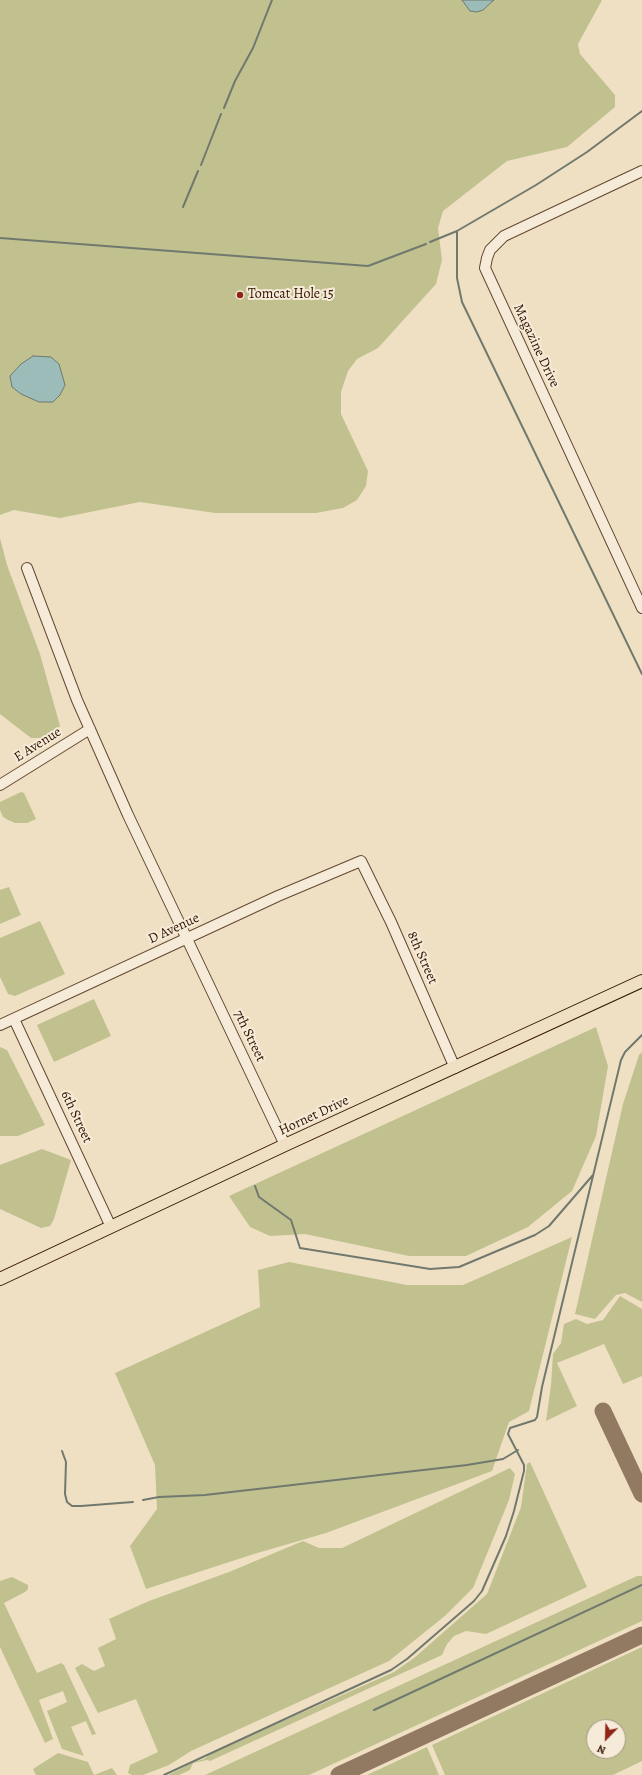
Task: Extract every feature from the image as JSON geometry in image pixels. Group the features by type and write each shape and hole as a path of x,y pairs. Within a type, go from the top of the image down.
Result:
{"main road":[{"name":"Hornet Drive","path":"0,1279 285,1145 642,981"}],"street":[{"name":"Magazine Drive","path":"642,171 504,236 490,250 485,268 642,608"},
{"name":"7th Street","path":"27,568 77,700 128,815 285,1145"},
{"name":"E Avenue","path":"0,785 90,729"},
{"name":"D Avenue","path":"0,1025 186,939 361,861"},
{"name":"8th Street","path":"361,861 391,922 455,1068"},
{"name":"6th Street","path":"14,1019 111,1227"}],"green space":[{"path":"0,0 602,0 578,44 580,54 615,95 615,107 567,147 507,161 443,211 438,228 442,260 436,284 378,348 357,359 348,371 341,392 341,414 368,471 366,486 357,500 343,508 316,513 215,513 140,502 60,518 14,510 0,515"},
{"path":"0,538 7,565 40,654 60,726 52,738 31,738 0,714"},
{"path":"21,792 24,793 36,819 27,823 15,823 3,817 0,810 0,802"},
{"path":"9,887 21,915 0,924 0,890"},
{"path":"40,921 65,974 15,996 8,994 0,977 0,938"},
{"path":"94,999 111,1036 54,1062 37,1025"},
{"path":"596,1027 608,1066 596,1136 572,1191 528,1227 466,1256 409,1256 305,1234 270,1236 250,1227 229,1196"},
{"path":"0,1047 7,1050 45,1125 18,1136 0,1136"},
{"path":"642,1052 642,1302 625,1293 616,1295 595,1319 575,1314 623,1104 639,1055"},
{"path":"42,1149 71,1160 54,1219 50,1226 41,1228 0,1209 0,1165"},
{"path":"572,1237 529,1411 509,1422 492,1471 326,1533 254,1554 146,1589 130,1546 157,1509 155,1465 115,1373 260,1307 258,1270 289,1262 407,1285 463,1285"},
{"path":"620,1296 642,1309 642,1376 623,1384 604,1344 557,1363 577,1406 546,1421 551,1385 553,1354 561,1343 564,1324 576,1319 587,1324 603,1320"},
{"path":"530,1462 587,1587 486,1634 466,1631 454,1636 447,1644 442,1655 210,1761 207,1760 193,1763 190,1770 179,1775 168,1775 194,1762 204,1759 213,1752 394,1672 414,1658 487,1594 521,1507 527,1464"},
{"path":"510,1468 515,1474 509,1500 473,1588 446,1615 389,1661 191,1751 169,1765 143,1775 132,1775 128,1773 130,1765 158,1752 136,1699 98,1713 75,1668 82,1664 94,1671 105,1666 98,1648 116,1639 109,1619 149,1601 229,1572 303,1541 319,1548 342,1548"},
{"path":"637,1576 642,1576 642,1621 309,1775 205,1775"},
{"path":"12,1577 28,1585 28,1589 4,1603 37,1673 61,1663 64,1665 96,1734 92,1735 86,1721 71,1727 84,1756 62,1749 47,1711 67,1702 63,1691 39,1700 53,1739 45,1743 0,1647 0,1581"},
{"path":"642,1647 642,1761 613,1775 445,1775 432,1745"},
{"path":"427,1747 439,1775 367,1775"},
{"path":"58,1753 88,1762 94,1775 36,1775 33,1769"},
{"path":"112,1768 117,1775 94,1775"}],"water":[{"path":"462,0 494,0 483,10 477,12 470,11"},
{"path":"33,356 51,357 59,364 65,385 60,395 53,402 39,402 21,394 12,387 10,376 21,364"}],"waterway":[{"path":"224,108 235,81 253,48 272,0"},
{"path":"430,242 457,231 536,185 587,152 642,111"},
{"path":"201,165 221,114"},
{"path":"183,207 198,171"},
{"path":"457,231 457,278 462,302 642,674"},
{"path":"0,238 368,266 426,244"},
{"path":"164,1775 391,1670 407,1659 474,1601 482,1591 506,1536 524,1471 524,1465 508,1434 510,1428 535,1420 537,1417 542,1387 621,1060 625,1052 642,1035"},
{"path":"255,1186 259,1197 291,1220 300,1248 430,1269 459,1267 535,1235 549,1226 593,1175"},
{"path":"143,1500 159,1497 205,1495 467,1465 503,1459 518,1450"},
{"path":"62,1451 66,1462 65,1494 67,1502 72,1506 133,1502"},
{"path":"374,1710 642,1585"}],"taxiway":[{"path":"603,1411 642,1494"},
{"path":"339,1775 642,1635"}],"place":[{"name":"Tomcat Hole 15","path":"240,295"}]}
